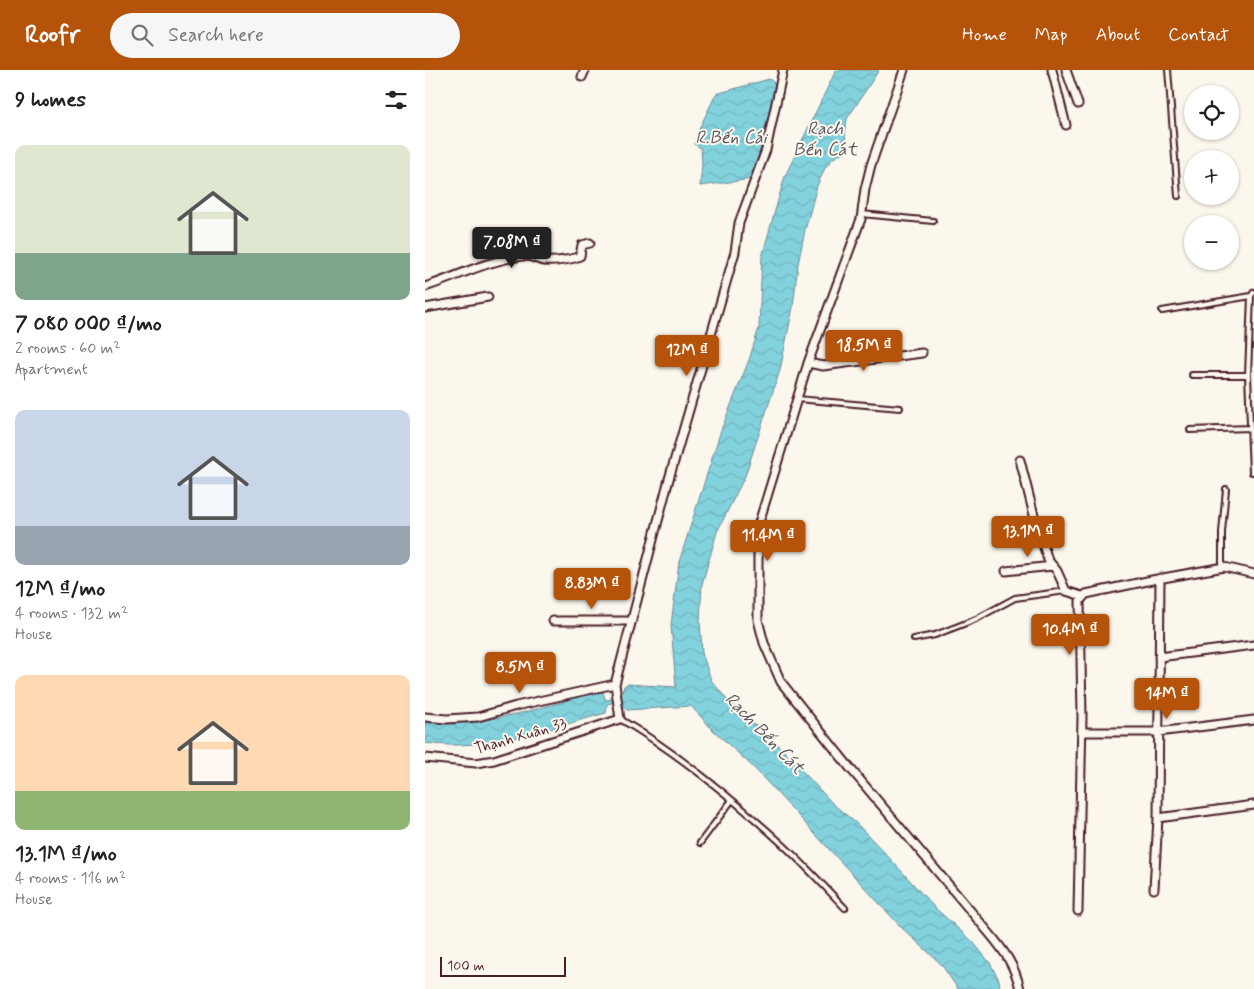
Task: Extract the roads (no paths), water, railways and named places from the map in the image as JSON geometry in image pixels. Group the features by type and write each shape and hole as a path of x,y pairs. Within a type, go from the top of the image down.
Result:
{"street":[{"path":"619,718 615,686 669,479 735,252 737,229 766,150 783,70"},
{"path":"904,70 871,164 862,214 808,363 757,530 758,620 764,643 781,682 850,768 990,934 1016,972 1020,989"},
{"path":"1052,70 1066,125"},
{"path":"1066,70 1077,104"},
{"path":"425,286 446,280 479,265 499,260 530,256 545,261 575,258 580,256 582,245 589,243"},
{"path":"425,308 487,297"},
{"path":"808,363 823,366 922,353"},
{"path":"1020,460 1036,524 1048,560 1057,571 1066,591 1083,596"},
{"path":"1006,571 1053,566"},
{"path":"1078,911 1082,732 1080,601 1086,594 1160,578 1222,568 1254,574"},
{"path":"1154,889 1158,818 1160,578"},
{"path":"553,621 632,621"},
{"path":"1159,657 1254,645"},
{"path":"425,717 447,719 477,717 516,706 615,686"},
{"name":"Thạnh Xuân 33","path":"425,758 476,763 503,757 619,718"},
{"path":"1082,732 1158,732 1254,720"},
{"path":"1158,818 1254,804"}],"lane":[{"path":"1169,70 1178,196"},
{"path":"862,214 933,221"},
{"path":"1162,311 1253,294 1248,375 1252,472"},
{"path":"1193,375 1248,375"},
{"path":"797,400 900,408"},
{"path":"1190,430 1250,428"},
{"path":"1222,568 1222,532 1226,489"},
{"path":"915,639 935,635 976,619 1015,598 1066,591"},
{"path":"619,718 678,757 731,800 782,843 845,908"},
{"path":"700,843 731,800"}],"water":[{"name":"Rạch Bến Cát","path":"836,70 879,70 847,119 845,134 847,150 832,159 825,168 817,186 798,264 793,307 780,370 745,476 717,532 702,584 700,621 702,653 711,680 729,702 781,748 833,804 857,824 884,852 934,907 973,942 990,963 999,980 1000,989 958,989 941,964 902,928 754,768 711,728 691,706 627,710 620,701 607,704 606,713 539,732 494,742 448,745 425,743 425,721 447,723 492,719 514,715 600,691 603,692 605,699 608,700 621,695 624,686 627,684 676,687 671,625 679,562 721,430 749,360 759,328 762,256 785,176"},
{"name":"R.Bến Cái","path":"769,79 775,86 775,95 752,179 700,186 701,148 694,144 716,94"}]}
